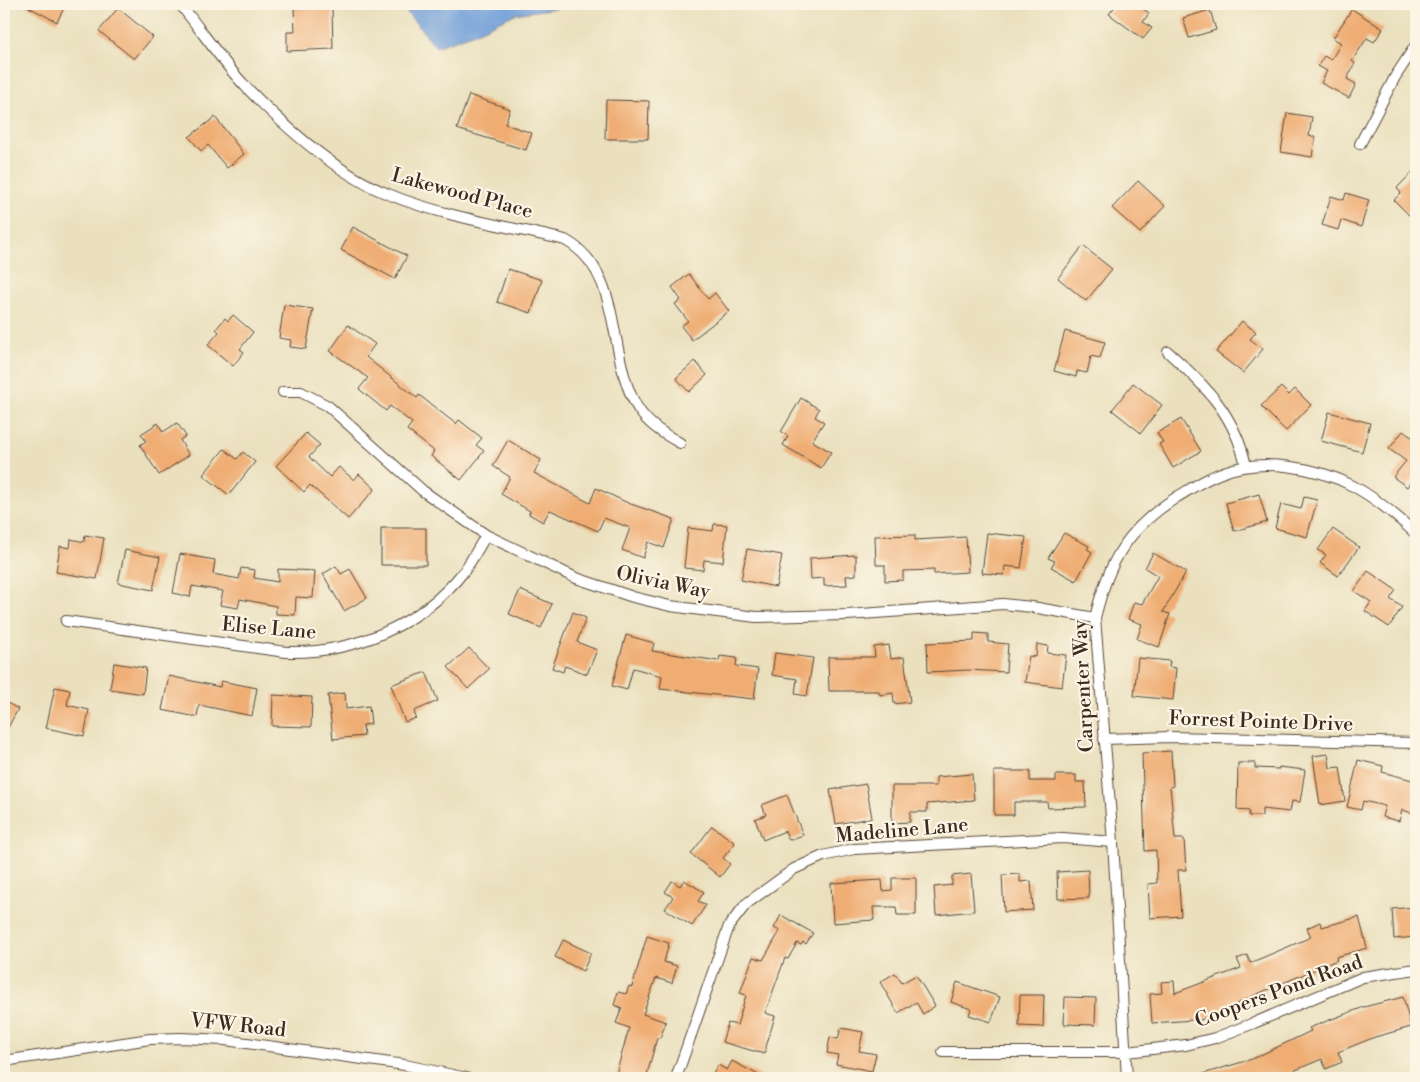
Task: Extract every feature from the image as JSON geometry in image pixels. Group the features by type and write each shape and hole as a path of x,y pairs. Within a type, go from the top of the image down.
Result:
{"street":[{"name":"Lakewood Place","path":"180,4 245,86 289,127 335,164 360,180 387,194 415,204 565,240 579,247 597,270 607,298 632,399 650,424 680,443"},
{"path":"1360,144 1394,77 1416,45"},
{"path":"1168,352 1203,384 1232,423 1241,445 1246,466"},
{"name":"Olivia Way","path":"283,392 301,392 328,406 423,491 486,535 531,558 599,587 652,602 756,617 1003,604 1096,618"},
{"name":"Carpenter Way","path":"1127,1078 1127,1052 1113,842 1096,618 1101,592 1111,567 1129,537 1142,522 1195,486 1224,472 1246,466 1284,467 1305,470 1353,486 1403,521 1416,534"},
{"name":"Elise Lane","path":"66,621 277,651 313,653 332,650 374,638 429,606 464,571 486,535"},
{"name":"Forrest Pointe Drive","path":"1104,739 1171,737 1416,743"},
{"name":"Madeline Lane","path":"676,1078 728,926 746,904 794,869 823,856 854,849 1062,838 1113,842"},
{"name":"Coopers Pond Road","path":"943,1052 1127,1052 1186,1045 1215,1038 1363,976 1416,969"},
{"name":"VFW Road","path":"4,1061 150,1039 180,1038 225,1040 405,1065 467,1078"}],"water":[{"path":"400,4 585,4 515,14 472,34 436,47"}],"building":[{"path":"23,4 66,4 57,22"},
{"path":"1117,4 1136,4 1149,13 1143,22 1152,28 1143,39 1109,14"},
{"path":"332,7 333,49 287,51 287,32 295,32 294,8"},
{"path":"118,8 153,37 134,59 99,31"},
{"path":"1352,9 1383,29 1374,42 1367,38 1352,61 1355,63 1347,79 1356,84 1349,98 1321,83 1327,71 1318,66 1324,56 1331,60 1341,43 1333,38"},
{"path":"1210,10 1216,30 1189,38 1183,18"},
{"path":"469,95 510,109 505,124 532,133 526,150 457,129"},
{"path":"606,100 649,101 648,139 605,139"},
{"path":"1287,113 1312,117 1309,136 1315,137 1312,157 1281,152"},
{"path":"215,117 244,154 227,168 208,145 201,151 189,137"},
{"path":"1416,168 1416,222 1394,200 1401,193 1397,188"},
{"path":"1138,181 1165,206 1140,233 1112,208"},
{"path":"1346,193 1369,200 1361,227 1341,220 1338,230 1322,225 1331,196 1344,200"},
{"path":"353,227 407,256 395,279 341,250"},
{"path":"1083,246 1112,269 1086,301 1058,278"},
{"path":"508,269 542,280 531,313 497,302"},
{"path":"689,274 708,299 715,293 729,311 692,340 681,326 688,321 675,304 681,300 672,287"},
{"path":"284,305 313,309 306,349 290,347 291,340 279,338"},
{"path":"233,315 253,332 240,349 244,352 233,366 208,345 219,332 216,329 225,318 228,321"},
{"path":"1242,321 1256,332 1250,339 1263,349 1243,373 1216,352"},
{"path":"348,325 375,344 366,357 417,398 419,395 456,424 459,420 482,438 476,445 484,451 461,480 431,456 434,451 407,430 412,423 390,406 386,411 359,389 368,378 330,351"},
{"path":"1065,331 1105,342 1100,358 1091,356 1087,373 1077,371 1076,377 1054,371"},
{"path":"695,361 707,375 689,392 676,378"},
{"path":"1133,383 1162,405 1141,433 1112,410"},
{"path":"1281,387 1289,395 1295,389 1311,405 1286,431 1261,406"},
{"path":"801,398 819,409 815,417 824,422 812,441 831,452 821,468 783,445 788,436 781,432"},
{"path":"1329,412 1370,423 1362,452 1321,441"},
{"path":"1181,419 1201,451 1173,468 1159,444 1163,442 1157,433"},
{"path":"158,423 163,432 177,423 186,436 180,440 189,455 159,475 140,445 146,441 141,434"},
{"path":"1403,431 1416,440 1416,475 1407,487 1393,477 1406,461 1389,449"},
{"path":"306,433 320,445 309,457 330,477 339,467 354,480 359,474 375,489 348,519 310,485 304,492 276,466"},
{"path":"508,440 541,460 534,473 590,503 596,488 628,503 674,519 664,548 648,542 643,558 622,550 630,528 604,518 598,531 550,510 543,522 529,514 530,511 501,494 510,477 493,466"},
{"path":"224,449 237,459 243,452 255,462 229,495 203,475"},
{"path":"1259,494 1267,522 1234,531 1226,503"},
{"path":"1304,497 1317,500 1307,537 1275,528 1281,504 1301,509"},
{"path":"714,524 727,525 723,562 704,560 703,570 684,568 688,528 713,531"},
{"path":"381,528 426,528 426,565 381,565"},
{"path":"1333,529 1359,547 1338,576 1320,563 1326,555 1318,550"},
{"path":"987,533 1026,537 1021,568 1005,566 1004,575 982,573"},
{"path":"1064,533 1089,546 1087,549 1092,552 1076,581 1051,567 1055,561 1048,558"},
{"path":"85,535 104,538 97,579 56,572 60,546 70,548 71,539 84,542"},
{"path":"915,535 915,540 966,537 968,572 934,574 934,570 903,571 903,580 885,581 885,565 876,565 875,536"},
{"path":"747,549 782,555 776,587 741,580"},
{"path":"125,550 160,557 153,590 118,583"},
{"path":"1153,553 1186,572 1163,612 1170,614 1159,647 1137,639 1142,624 1128,619 1134,602 1142,604 1158,576 1145,568"},
{"path":"180,554 215,560 213,574 239,579 241,568 255,570 254,578 278,582 278,569 315,571 313,598 296,597 295,615 276,614 276,606 240,599 238,608 220,605 223,591 192,586 190,597 173,593"},
{"path":"856,555 856,575 846,576 847,585 824,586 824,578 811,579 810,558"},
{"path":"336,566 341,574 350,569 367,598 344,611 323,574"},
{"path":"1368,571 1396,590 1390,599 1402,607 1389,627 1365,611 1371,602 1354,591"},
{"path":"520,590 552,604 541,628 509,614"},
{"path":"573,612 586,618 577,642 597,650 587,674 565,666 563,672 552,668"},
{"path":"974,633 988,634 988,642 1008,644 1006,672 968,670 928,672 927,643 974,641"},
{"path":"626,635 654,643 652,651 719,661 720,656 737,658 736,666 758,669 754,699 660,689 662,676 633,668 627,690 612,686"},
{"path":"1037,644 1048,646 1047,653 1066,655 1062,687 1025,682 1029,656 1036,657"},
{"path":"889,645 891,659 904,657 910,702 894,704 893,693 880,695 879,691 829,691 828,657 875,657 874,647"},
{"path":"469,648 489,669 468,689 448,667"},
{"path":"775,653 813,658 807,696 795,694 797,679 772,675"},
{"path":"1138,658 1170,661 1169,667 1176,668 1173,700 1134,696"},
{"path":"114,663 146,668 143,694 110,689"},
{"path":"426,672 438,701 414,711 416,718 405,722 391,685"},
{"path":"169,676 220,687 221,681 257,688 252,716 199,705 197,717 162,710"},
{"path":"55,687 70,690 67,705 89,710 84,736 46,728"},
{"path":"345,693 346,709 369,706 371,724 363,725 364,736 333,739 328,695"},
{"path":"273,695 312,697 311,727 272,726"},
{"path":"4,701 18,709 4,735"},
{"path":"1171,751 1173,786 1170,787 1175,839 1184,839 1186,870 1178,870 1181,916 1150,918 1148,884 1157,883 1156,850 1145,851 1142,753"},
{"path":"1328,754 1330,768 1340,767 1345,801 1320,805 1313,756"},
{"path":"1358,760 1383,766 1382,772 1416,781 1413,799 1416,800 1416,814 1402,810 1399,821 1382,817 1385,806 1363,801 1361,810 1347,807"},
{"path":"1238,763 1255,763 1255,768 1279,769 1279,767 1305,770 1300,802 1292,801 1290,812 1262,809 1262,816 1249,816 1249,811 1237,810"},
{"path":"994,771 1030,771 1030,781 1056,781 1056,775 1076,775 1076,782 1085,782 1086,807 1048,808 1047,802 1014,802 1014,815 994,815"},
{"path":"972,774 974,800 927,804 927,812 910,812 910,822 892,823 892,786 936,786 936,777"},
{"path":"866,784 872,818 836,824 830,790"},
{"path":"787,795 803,835 789,840 785,831 763,840 755,819 766,815 762,805"},
{"path":"712,826 735,843 723,858 730,864 720,877 691,854"},
{"path":"1088,870 1089,898 1058,899 1057,872"},
{"path":"971,874 974,911 936,915 934,887 952,885 952,876"},
{"path":"1020,874 1020,882 1031,881 1033,910 1004,912 1002,875"},
{"path":"892,878 916,878 916,915 897,915 896,907 873,907 874,920 833,923 831,883 882,880 883,891 892,890"},
{"path":"684,880 704,892 698,901 706,905 692,926 665,909 673,897 665,892 672,881 680,886"},
{"path":"1416,907 1416,937 1394,939 1392,909"},
{"path":"781,915 813,933 806,944 803,942 801,945 797,943 788,959 785,958 765,1013 775,1016 764,1054 722,1042 728,1023 737,1025 746,995 740,993 753,957 763,960 780,931 774,928"},
{"path":"1359,917 1367,948 1336,957 1337,960 1248,998 1218,1014 1194,1022 1193,1020 1152,1023 1150,994 1162,993 1161,982 1174,981 1175,993 1241,968 1237,959 1247,955 1250,963 1311,937 1307,928 1320,922 1322,927"},
{"path":"647,936 669,943 664,962 677,966 672,983 656,978 643,1014 666,1022 660,1038 657,1038 646,1078 631,1078 616,1074 629,1028 616,1023 622,1008 614,1005 618,992 626,994 629,986 632,987"},
{"path":"563,940 591,953 583,971 555,957"},
{"path":"895,973 902,983 916,975 935,1006 923,1014 916,1002 898,1013 880,982"},
{"path":"957,982 1000,997 991,1022 969,1015 971,1009 951,1002"},
{"path":"1020,995 1044,995 1043,1027 1019,1026"},
{"path":"1065,997 1096,998 1095,1025 1064,1024"},
{"path":"1403,997 1411,1027 1375,1037 1338,1052 1342,1062 1326,1069 1322,1059 1286,1074 1288,1078 1197,1078 1196,1076 1252,1059 1311,1031 1309,1028 1332,1019 1364,1007"},
{"path":"841,1028 863,1032 859,1051 876,1054 872,1071 836,1064 838,1055 827,1053 830,1037 838,1039"},
{"path":"732,1061 764,1078 711,1078 718,1065 727,1070"}]}
